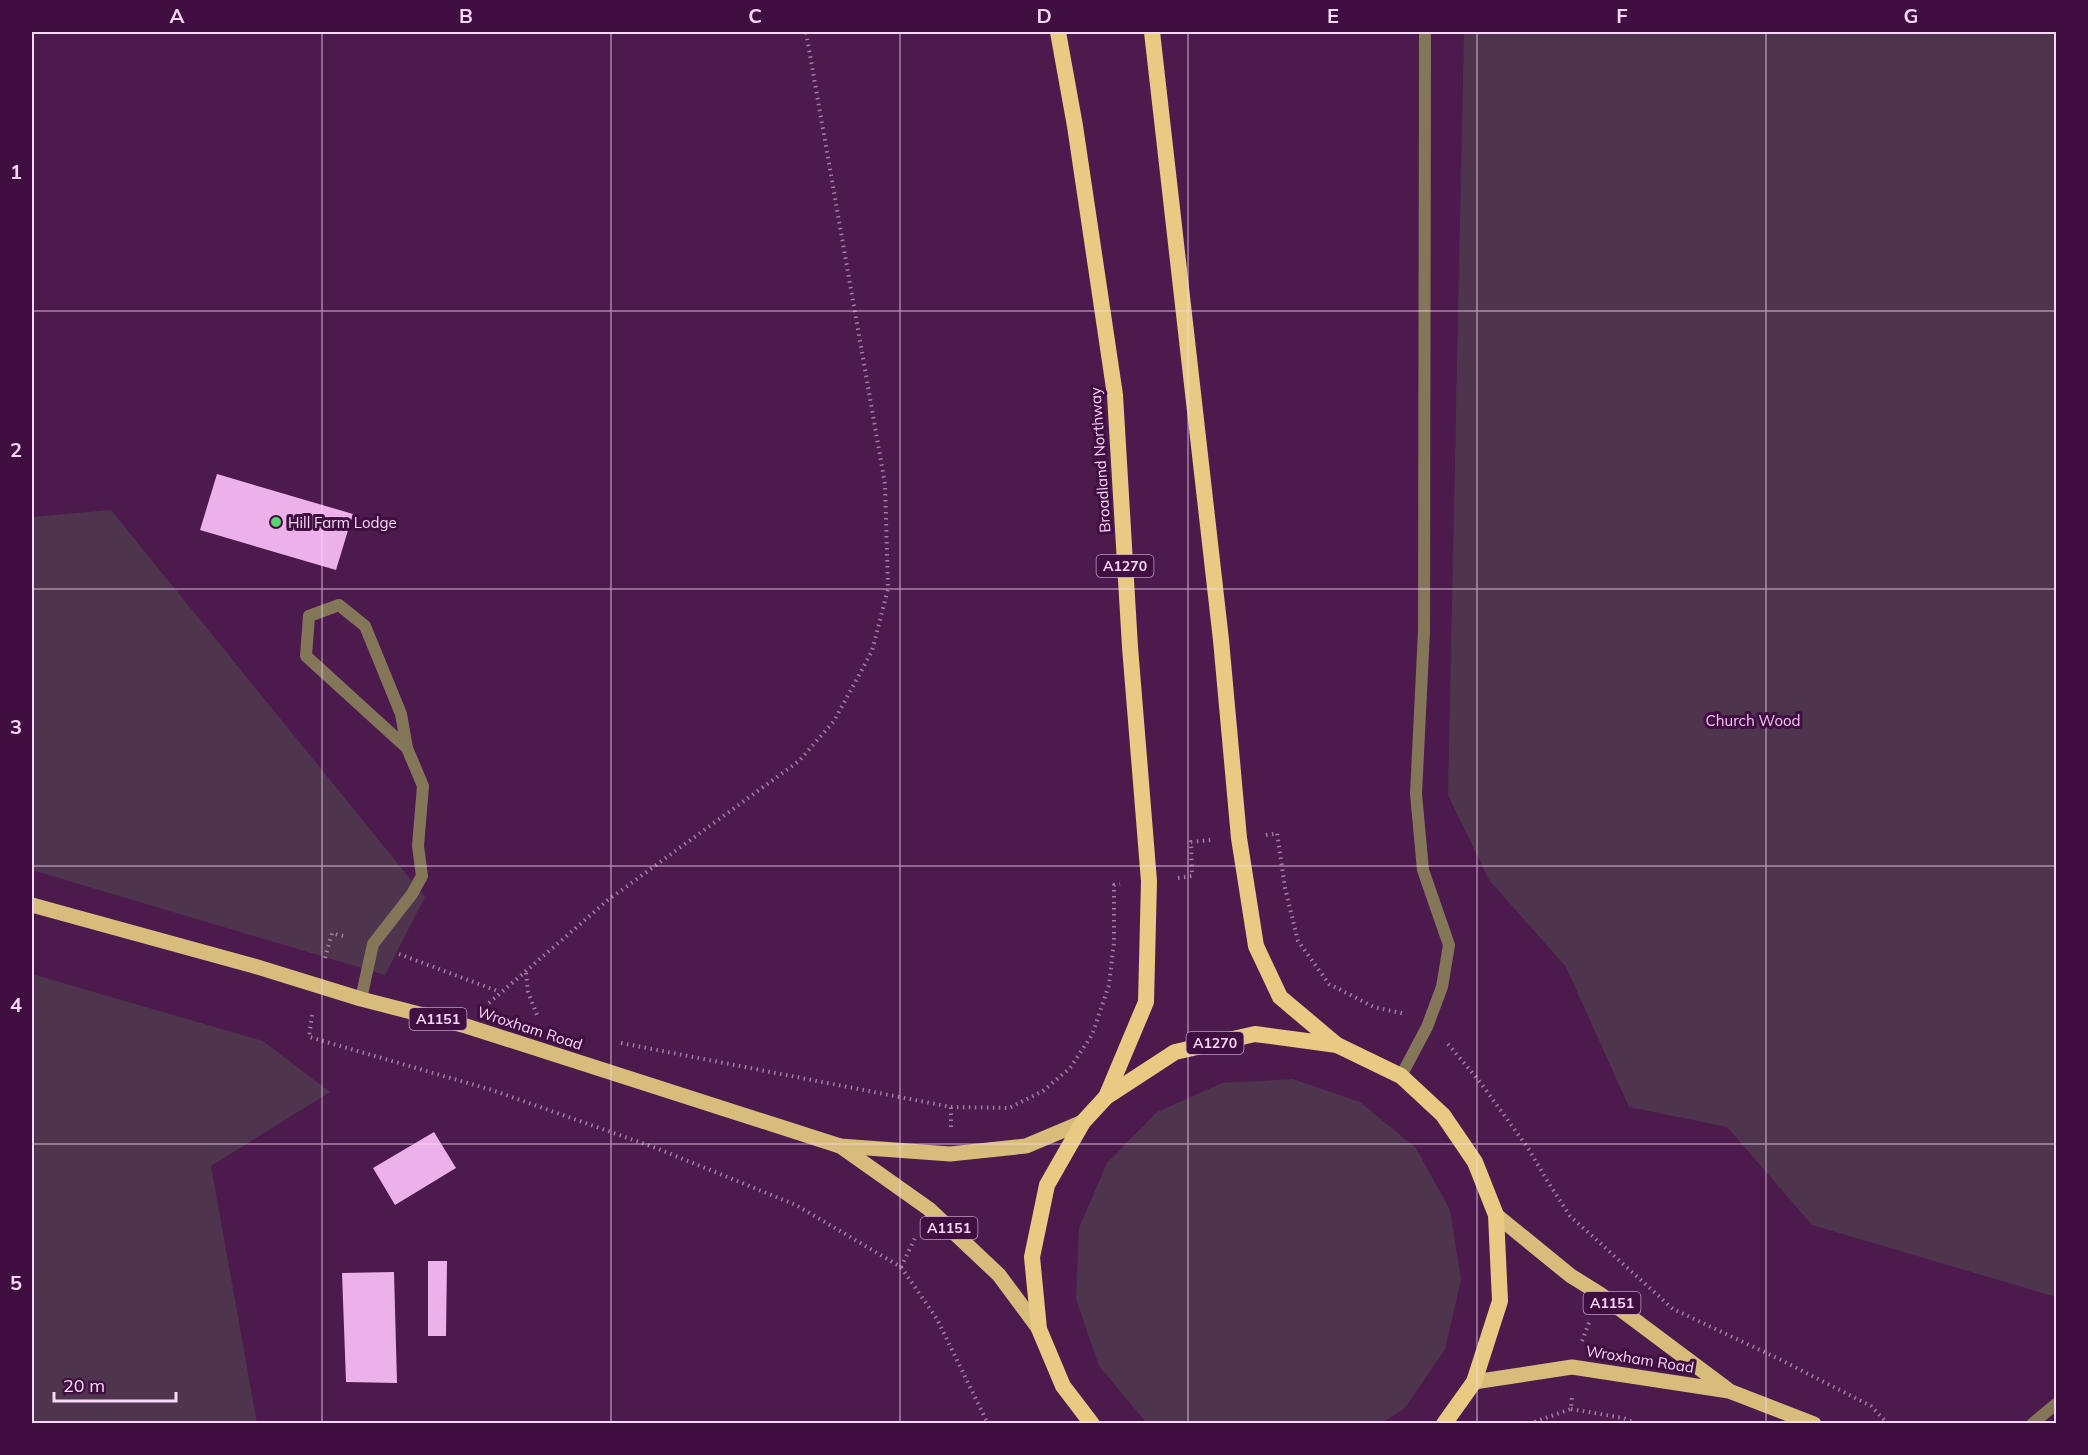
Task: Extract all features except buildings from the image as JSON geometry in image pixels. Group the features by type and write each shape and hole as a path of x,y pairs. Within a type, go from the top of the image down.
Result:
{"highway":[{"name":"Broadland Northway","path":"1058,32 1075,126 1115,395 1149,881 1146,1002 1106,1097"},
{"name":"A1270","path":"1152,32 1221,640 1239,838 1256,946 1280,997 1337,1044 1401,1076 1443,1114 1476,1162 1496,1215 1500,1301 1474,1382 1444,1424"},
{"name":"A1270","path":"1092,1424 1063,1386 1039,1329 1032,1257 1047,1185 1083,1122 1106,1097 1175,1053 1255,1034 1337,1044"}],"main road":[{"name":"Wroxham Road","path":"32,905 317,984 362,999 466,1026 840,1146 951,1154 1026,1146 1083,1122"},
{"name":"Wroxham Road","path":"840,1146 929,1209 999,1275 1039,1329"},
{"name":"Wroxham Road","path":"1496,1215 1571,1276 1600,1294 1729,1391"},
{"name":"Wroxham Road","path":"1474,1382 1572,1367 1729,1391 1814,1424"}],"street":[{"path":"1401,1076 1427,1027 1442,987 1449,945 1423,870 1416,794 1424,631 1425,32"},
{"path":"362,999 373,944 412,894 422,876 418,846 423,786 407,748 401,714 365,626 339,605 309,616 306,656 407,748"},
{"path":"2032,1424 2056,1404"}],"path":[{"path":"466,1026 500,992 526,973 608,900 799,761 834,721 872,651 888,589 885,484 806,32"},
{"path":"619,1042 951,1107 1009,1108 1043,1091 1070,1068 1092,1035 1109,985 1114,942 1114,885 1192,876 1191,842 1278,833"},
{"path":"526,973 528,992 537,1016 547,1019"},
{"path":"317,984 309,1037 492,1090 656,1148 796,1204 901,1267 937,1319 988,1424"},
{"path":"1622,1263 1673,1309 1871,1406 1888,1424"},
{"path":"1571,1409 1572,1367"},
{"path":"1529,1424 1571,1409 1623,1418 1639,1424"}],"green space":[{"name":"Church Wood","path":"1464,32 2056,32 2056,1297 1812,1225 1727,1127 1629,1107 1566,967 1489,880 1448,795"},
{"path":"111,510 425,897 385,975 32,870 32,517"},
{"path":"32,974 263,1041 330,1092 211,1166 257,1423 32,1423"},
{"path":"1293,1079 1360,1102 1416,1148 1450,1210 1461,1280 1445,1349 1405,1408 1382,1423 1150,1423 1145,1421 1099,1366 1076,1299 1079,1228 1107,1163 1157,1112 1222,1083"}],"place":[{"name":"Hill Farm Lodge","path":"276,522"}]}
